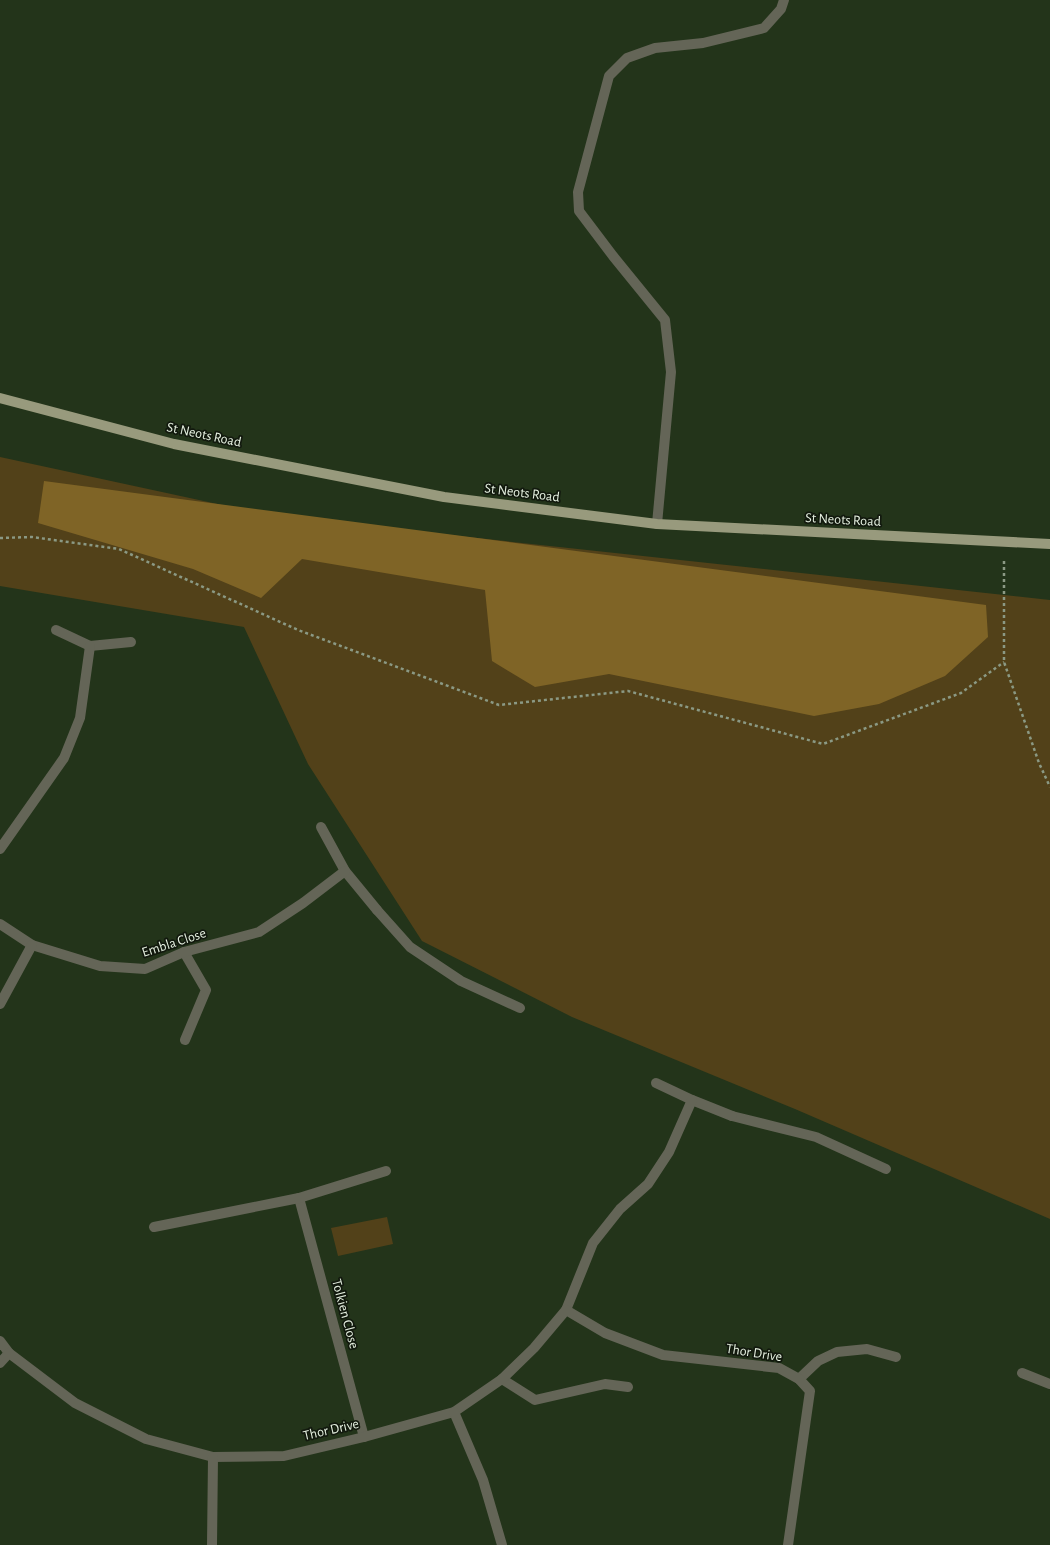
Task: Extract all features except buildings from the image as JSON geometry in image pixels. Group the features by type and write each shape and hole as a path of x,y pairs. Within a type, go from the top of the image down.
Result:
{"main road":[{"name":"St Neots Road","path":"0,398 174,444 444,497 657,524 1004,543 1050,544"}],"street":[{"path":"657,524 671,372 665,320 579,211 578,192 609,76 627,58 655,48 703,43 764,28 781,9 784,0"},
{"path":"56,630 90,646 131,642"},
{"path":"0,849 64,758 80,718 90,646"},
{"path":"320,827 345,871 410,947 461,981 520,1008"},
{"name":"Embla Close","path":"0,924 32,945 100,966 145,969 184,952 259,932 303,903 345,871"},
{"path":"0,1004 32,945"},
{"path":"184,952 206,990 184,1040"},
{"path":"656,1083 692,1100 732,1116 816,1137 886,1169"},
{"name":"Thor Drive","path":"0,1341 9,1353 75,1403 146,1439 213,1457 284,1456 364,1437 454,1412 502,1379 534,1348 566,1310 593,1243 620,1209 648,1184 669,1152 692,1100"},
{"path":"154,1227 299,1198 386,1171"},
{"name":"Tolkien Close","path":"299,1198 364,1437"},
{"name":"Thor Drive","path":"566,1310 606,1333 663,1355 779,1368 799,1379 810,1391 788,1545"},
{"path":"799,1379 818,1360 837,1352 867,1349 896,1357"},
{"path":"0,1363 9,1353"},
{"path":"1022,1373 1050,1384"},
{"path":"502,1379 535,1400 605,1384 628,1387"},
{"path":"454,1412 483,1480 502,1545"},
{"path":"212,1545 213,1457"}],"path":[{"path":"0,538 32,537 119,549 298,630 499,705 628,691 823,744 961,693 1004,662"},
{"path":"1004,543 1004,662 1039,763 1050,787"}],"shaded area":[{"path":"0,457 273,516 1050,600 1050,1219 795,1109 572,1017 422,941 308,764 244,627 0,586"},
{"path":"44,481 986,605 988,637 945,676 879,704 814,716 609,674 535,687 492,661 485,590 302,559 261,598 193,569 38,523"},
{"path":"387,1217 393,1244 338,1256 331,1228"}]}
